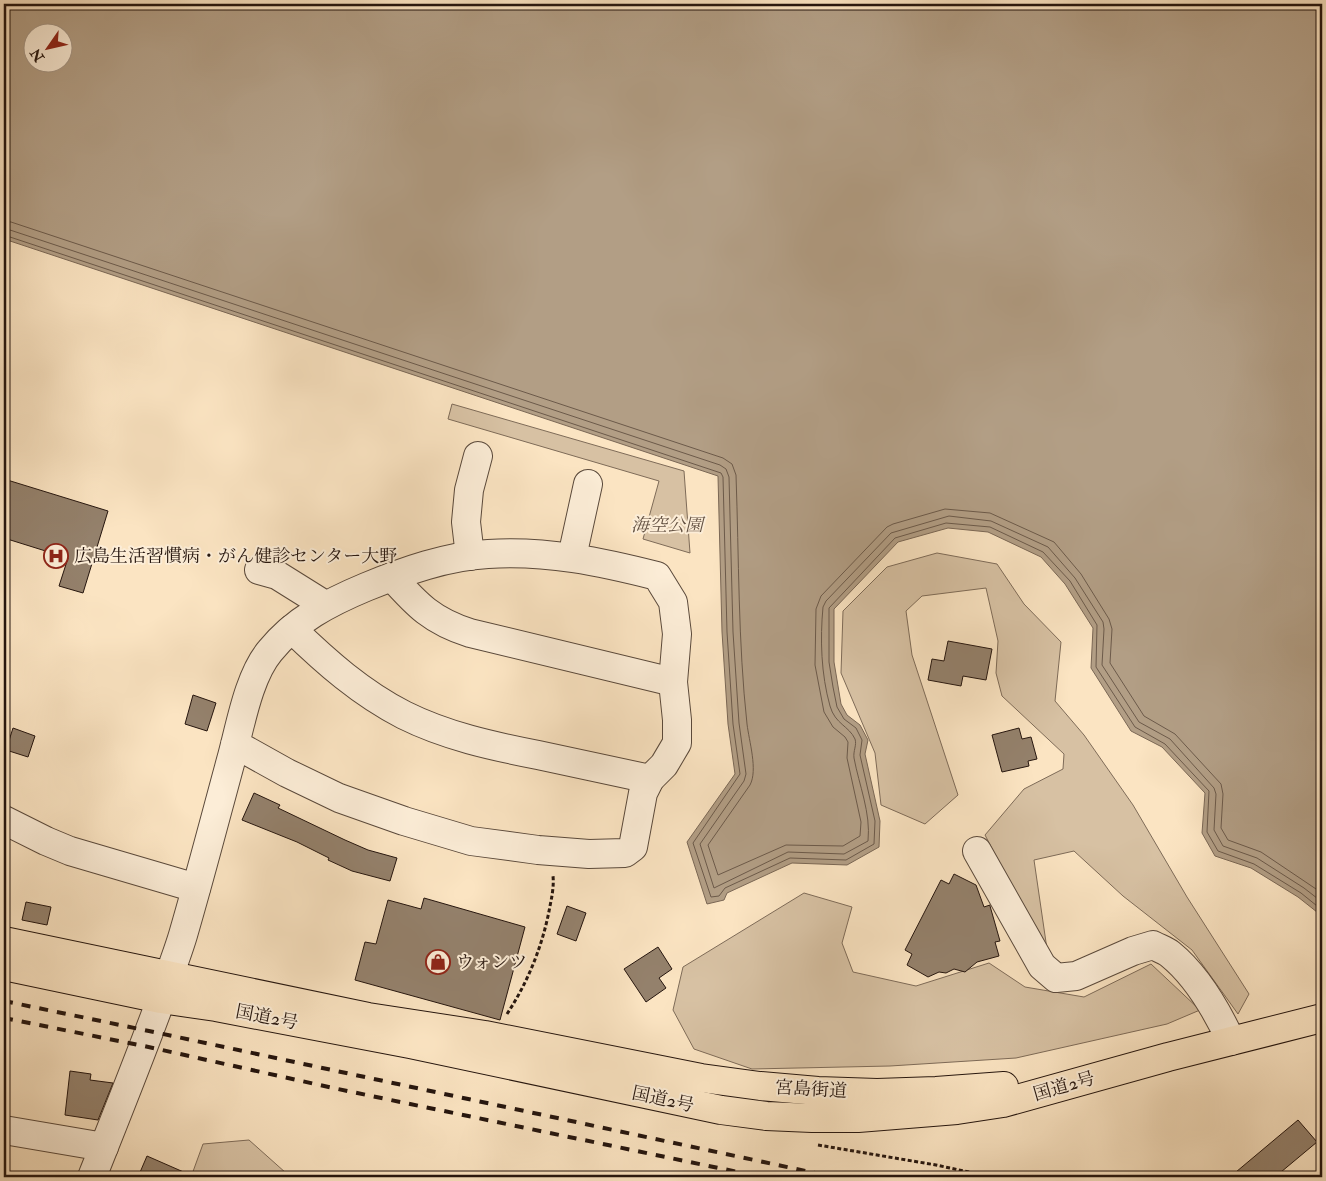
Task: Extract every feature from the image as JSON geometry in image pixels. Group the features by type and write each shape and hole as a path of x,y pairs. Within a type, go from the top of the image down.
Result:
{"highway":[{"name":"国道2号","path":"4,941 165,987 216,1007 410,1044 685,1104 766,1116 858,1118 980,1107 1026,1097 1168,1057 1322,1018"},
{"name":"国道2号","path":"4,966 165,987 456,1030"},
{"name":"宮島街道","path":"456,1030 702,1078 818,1091 877,1093 994,1087 1101,1072 1168,1057"}],"street":[{"path":"470,556 466,522 469,490 478,456"},
{"path":"572,557 588,484"},
{"path":"92,1177 182,938 235,744 256,673 266,656 286,635 325,605 392,576 452,559 487,554 522,553 572,557 657,576 673,602 677,634 673,682 677,720 677,743 664,765 650,779 643,793 633,847 625,853 589,854 471,841 404,821 339,798 287,773 235,744"},
{"path":"259,570 277,575 325,605"},
{"path":"392,576 423,609 437,620 453,628 673,682"},
{"path":"286,635 326,662 363,691 403,714 447,733 491,746 650,779"},
{"path":"4,820 70,851 196,888"},
{"path":"977,851 1042,966 1056,978 1076,976 1152,944 1170,954 1193,978 1219,1014 1231,1041"},
{"path":"4,1130 104,1147"}],"path":[{"path":"507,1014 526,982 546,927 554,884 549,850"},
{"path":"810,1143 936,1165 978,1174 978,1177"}],"green space":[{"name":"海空公園","path":"452,404 684,471 690,553 643,539 659,481 448,419"},
{"path":"937,553 997,564 1024,604 1061,642 1055,701 1084,735 1133,805 1187,897 1249,994 1238,1014 1192,950 1123,896 1074,851 1034,860 1048,956 985,835 1024,789 1063,769 1064,754 1002,696 996,673 998,641 986,588 922,596 906,611 912,655 958,795 925,824 881,805 875,753 841,673 843,611 887,567"},
{"path":"804,893 852,907 842,943 853,972 916,986 989,963 1025,987 1084,997 1151,964 1200,1010 1167,1024 1016,1058 890,1066 752,1069 694,1049 673,1010 683,967"},
{"path":"249,1140 286,1173 306,1177 191,1177 203,1144"}],"water":[{"path":"4,4 1322,4 1322,916 1298,897 1251,868 1215,856 1202,833 1205,793 1162,747 1131,731 1091,668 1093,628 1065,584 1041,557 988,532 948,528 898,542 834,609 834,662 841,704 847,715 860,725 868,740 865,754 880,821 879,847 847,865 792,863 727,893 724,900 707,904 687,842 735,774 728,724 722,632 718,476 4,239"}],"building":[{"path":"4,479 108,511 83,593 59,586 68,558 4,538"},
{"path":"948,641 992,649 986,680 963,676 961,686 928,680 932,659 944,661"},
{"path":"193,695 216,703 207,731 185,724"},
{"path":"13,728 35,736 28,757 6,750"},
{"path":"1019,728 1022,739 1031,737 1037,759 1028,761 1029,766 1002,772 992,735"},
{"path":"254,793 280,805 278,808 345,840 368,850 397,858 390,881 352,871 297,842 242,820"},
{"path":"954,874 976,885 984,907 990,905 1000,941 995,942 999,956 977,962 965,972 954,969 946,973 939,972 928,977 907,965 912,954 905,950 941,880 949,884"},
{"name":"ウォンツ","path":"424,898 525,927 500,1020 355,980 365,942 376,944 388,900 421,909"},
{"path":"26,902 51,907 47,925 22,920"},
{"path":"567,906 586,913 576,941 557,934"},
{"path":"658,947 672,969 659,978 666,988 646,1002 624,969"},
{"path":"70,1071 91,1074 90,1080 113,1083 98,1120 65,1115"},
{"path":"1298,1120 1317,1142 1275,1177 1230,1177"},
{"path":"147,1156 195,1177 138,1177"}],"railway":[{"path":"4,1001 834,1177"},
{"path":"4,1018 762,1177"}],"place":[{"name":"広島生活習慣病・がん健診センター大野","path":"56,556"},
{"name":"ウォンツ","path":"438,962"}]}
